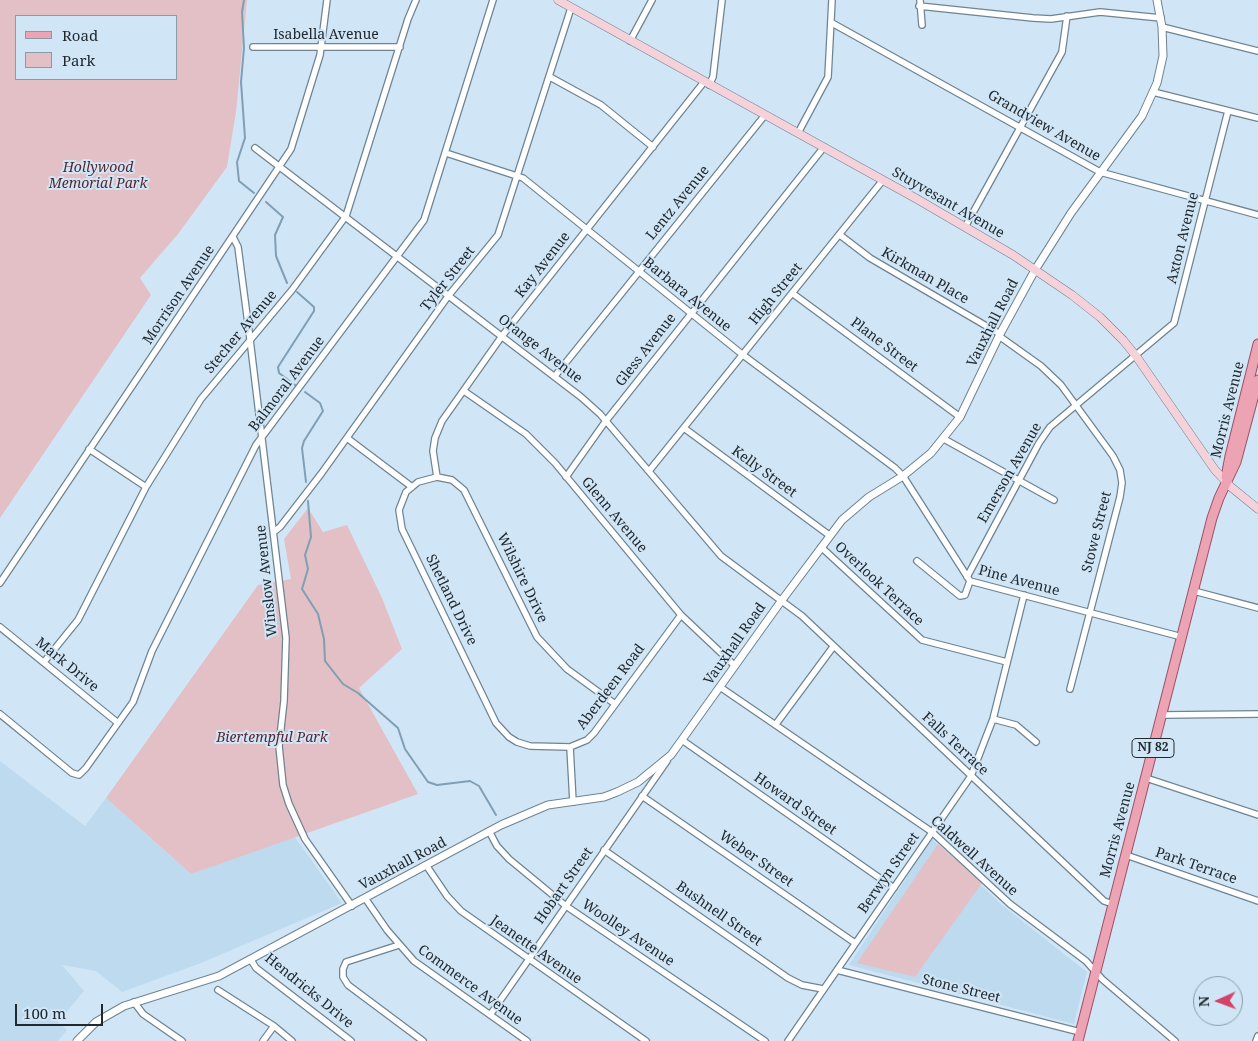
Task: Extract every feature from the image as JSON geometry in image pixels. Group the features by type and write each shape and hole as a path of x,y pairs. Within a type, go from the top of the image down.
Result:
{"main road":[{"name":"Stuyvesant Avenue","path":"560,0 571,8 965,227 1035,270 1100,317 1136,356 1226,482 1258,509"},
{"name":"Morris Avenue","path":"1226,482 1230,456 1258,344"},
{"name":"Morris Avenue","path":"1079,1036 1215,508 1236,462 1258,380"}],"street":[{"name":"Morrison Avenue","path":"0,583 89,448 281,167 295,141 321,48 327,0"},
{"name":"Stecher Avenue","path":"44,662 78,620 146,487 201,399 292,290 346,216 416,0"},
{"name":"Balmoral Avenue","path":"0,714 72,773 79,775 118,723 138,694 154,646 262,438 424,220 493,0"},
{"path":"630,41 652,0"},
{"path":"707,84 713,77 722,0"},
{"path":"798,133 828,77 832,0"},
{"name":"Vauxhall Road","path":"77,1041 96,1022 111,1012 134,1002 219,976 252,960 489,831 548,805 573,802 617,792 652,772 671,755 829,535 860,504 903,476 944,439 960,417 999,335 1035,270 1071,213 1142,116 1153,92 1163,56 1162,27 1158,0"},
{"path":"922,25 920,3 1032,18 1113,12 1161,18"},
{"name":"Tyler Street","path":"275,531 280,527 347,438 449,296 498,235 571,8"},
{"path":"965,227 1062,52 1067,16"},
{"name":"Grandview Avenue","path":"832,23 1101,172 1258,215"},
{"path":"1162,27 1258,51"},
{"name":"Isabella Avenue","path":"252,47 400,47"},
{"path":"550,77 601,105 653,147"},
{"name":"Kay Avenue","path":"437,477 433,458 435,438 442,421 502,336 653,147 707,84"},
{"path":"1153,92 1258,118"},
{"name":"Axton Avenue","path":"1136,356 1174,323 1228,110"},
{"name":"Lentz Avenue","path":"555,376 765,115"},
{"name":"Gless Avenue","path":"566,477 690,314 824,147"},
{"name":"Orange Avenue","path":"255,148 581,397 649,470 721,556 782,600"},
{"name":"Barbara Avenue","path":"446,153 517,176 690,314 903,476"},
{"name":"High Street","path":"649,470 883,180"},
{"name":"Kirkman Place","path":"840,235 870,258 999,335"},
{"name":"Winslow Avenue","path":"233,237 238,247 275,531 286,638 284,701 279,746 283,785 296,822 305,839 352,906"},
{"name":"Plane Street","path":"792,293 960,417"},
{"name":"Stowe Street","path":"999,335 1041,366 1061,385 1113,456 1120,470 1122,483 1070,689"},
{"name":"Emerson Avenue","path":"968,579 1018,481 1046,432 1076,404 1136,356"},
{"name":"Glenn Avenue","path":"464,391 526,434 566,477 680,615 735,666"},
{"name":"Kelly Street","path":"684,428 829,535"},
{"path":"347,438 412,487 425,479 437,477"},
{"path":"944,439 1054,500"},
{"path":"89,448 146,487"},
{"name":"Pine Avenue","path":"903,476 968,579 1182,637"},
{"name":"Wilshire Drive","path":"437,477 452,480 466,492 529,624 546,649 567,669 615,704"},
{"name":"Shetland Drive","path":"412,487 401,503 399,518 402,529 496,723 509,737 521,744 570,747"},
{"name":"Overlook Terrace","path":"821,547 922,640 1007,662"},
{"path":"917,561 960,596 965,595 968,579"},
{"path":"1194,591 1258,608"},
{"name":"Berwyn Street","path":"789,1040 971,776 993,719 1024,595"},
{"name":"Falls Terrace","path":"782,600 1104,901 1113,904"},
{"name":"Aberdeen Road","path":"570,747 581,744 594,733 680,615"},
{"name":"Mark Drive","path":"0,627 118,723"},
{"path":"776,724 833,647"},
{"name":"Caldwell Avenue","path":"720,687 932,832 1010,904 1086,961 1102,979 1175,1041"},
{"path":"1162,715 1258,714"},
{"path":"993,719 1016,725 1036,742"},
{"name":"Howard Street","path":"682,740 894,888"},
{"path":"570,747 573,802"},
{"name":"Hobart Street","path":"490,1015 671,755"},
{"path":"1146,778 1258,816"},
{"name":"Weber Street","path":"642,796 855,943"},
{"name":"Woolley Avenue","path":"489,831 497,846 509,859 566,906 765,1041"},
{"name":"Bushnell Street","path":"604,850 788,978 802,984 823,989"},
{"name":"Park Terrace","path":"1126,855 1258,901"},
{"name":"Jeanette Avenue","path":"426,865 447,896 461,911 528,960 646,1041"},
{"name":"Commerce Avenue","path":"365,898 399,945 427,971 527,1041"},
{"path":"399,945 346,962 343,969 343,977 348,985 423,1041"},
{"name":"Hendricks Drive","path":"252,960 256,968 343,1039 350,1041"},
{"name":"Stone Street","path":"837,970 1079,1036"},
{"path":"218,990 274,1026 292,1041"},
{"path":"134,1002 143,1014 182,1041"},
{"path":"263,1041 274,1026"},
{"path":"1256,1041 1258,1036"},
{"path":"789,1040 797,1041"}],"shaded area":[{"path":"0,761 85,826 106,798 191,874 292,833 342,903 201,963 122,992 96,971 62,965 84,991 58,1022 67,1030 58,1041 0,1041"},
{"path":"932,839 1002,905 1087,972 1074,1024 849,965"}],"green space":[{"name":"Hollywood Memorial Park","path":"0,0 247,0 236,112 227,167 178,234 140,278 151,295 0,518"},
{"name":"Biertempful Park","path":"308,508 323,532 347,525 382,598 402,649 359,688 418,794 191,874 106,798 258,585 291,579 284,539"},
{"path":"938,844 982,883 915,977 857,963"}],"waterway":[{"path":"244,0 242,12 244,48 241,82 245,138 237,162 239,181 254,193"},
{"path":"266,202 283,217 275,235 276,256 287,283"},
{"path":"295,385 279,373 278,367 314,311 314,307 297,292"},
{"path":"305,392 320,403 323,411 304,441 302,448 306,482"},
{"path":"308,501 311,537 305,555 308,569 302,589 318,614 324,639 325,661 343,684 358,693 398,728 405,749 428,782 437,785 470,781 479,786 496,815"}]}
